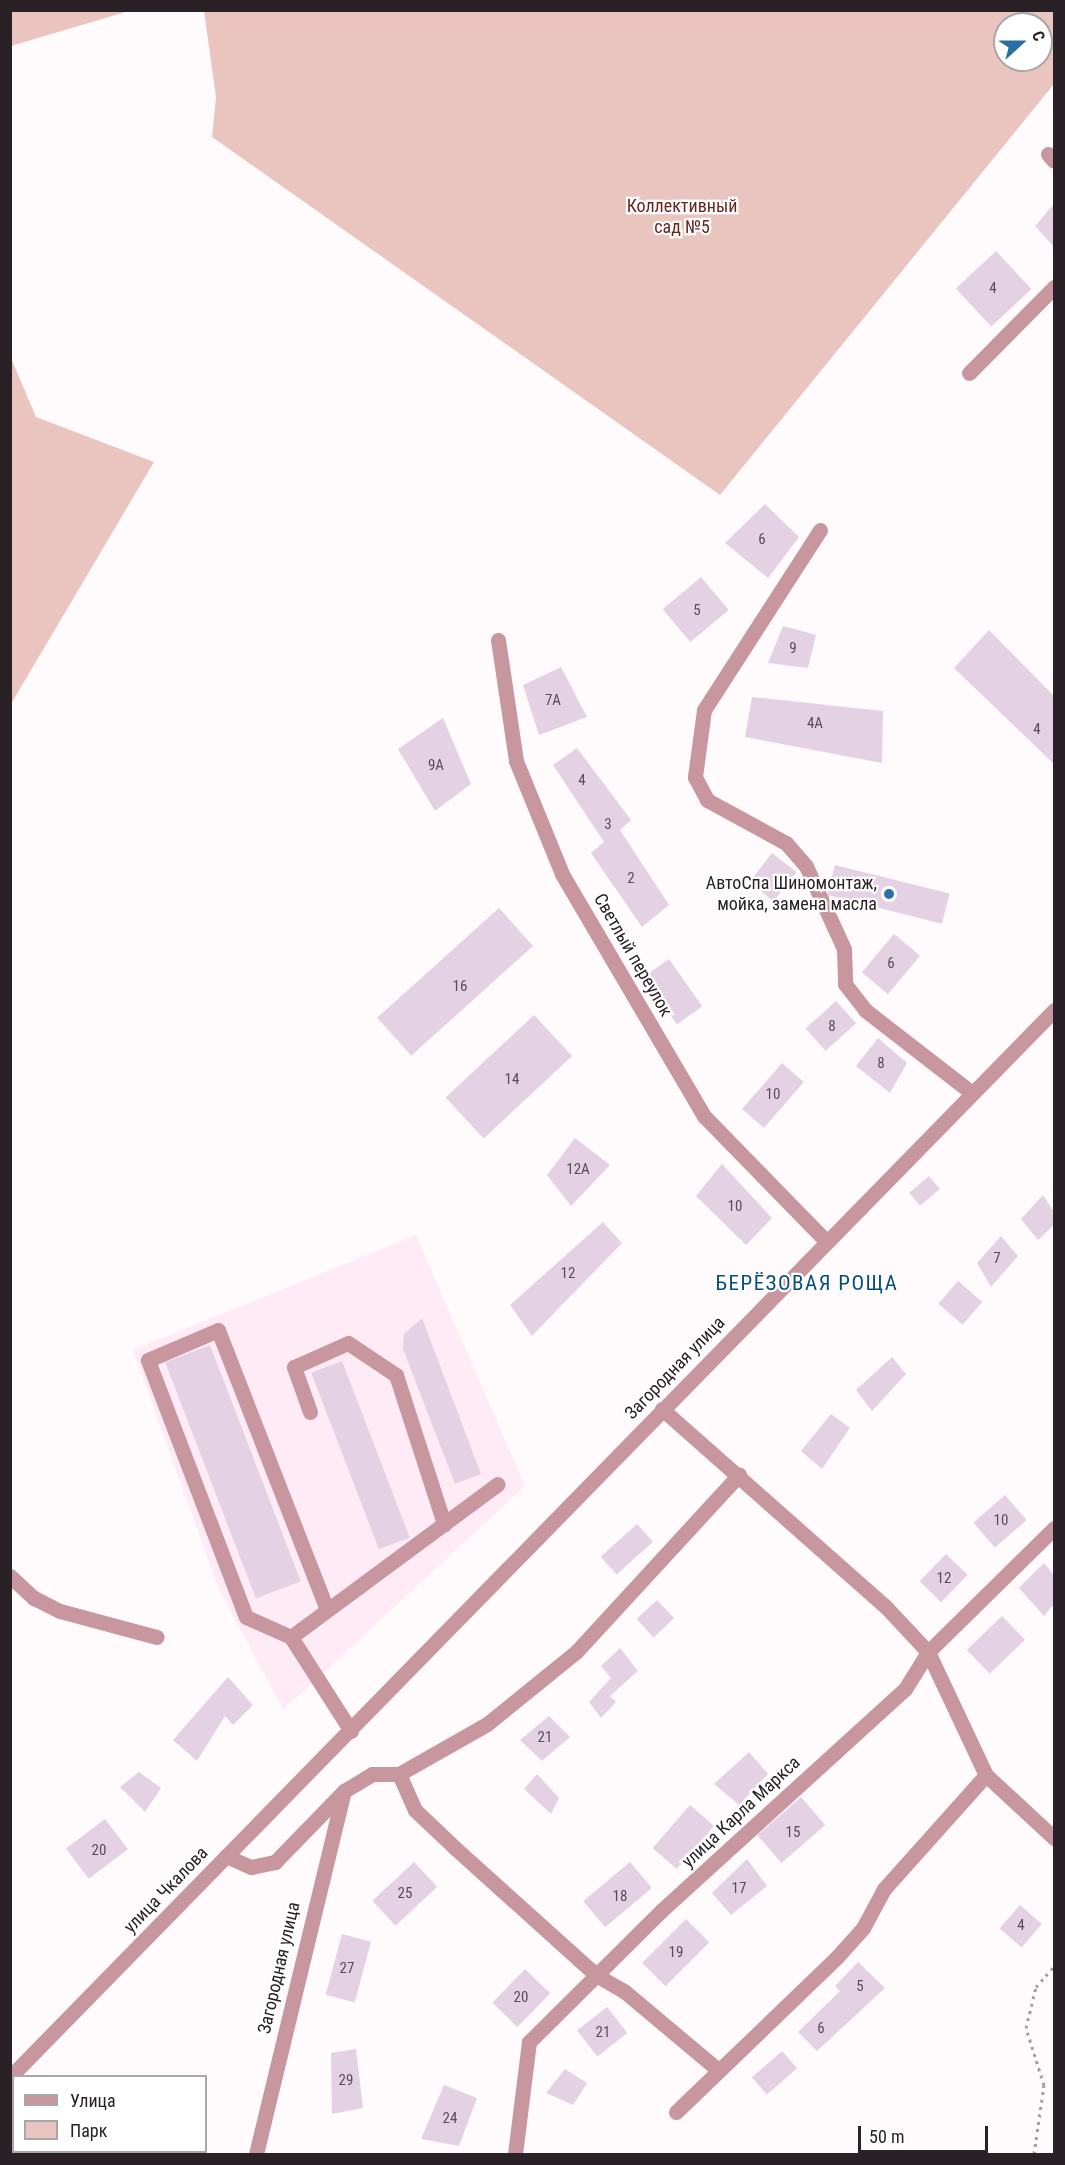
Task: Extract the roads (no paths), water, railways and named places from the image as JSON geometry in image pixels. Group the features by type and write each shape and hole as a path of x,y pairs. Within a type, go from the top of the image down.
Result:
{"street":[{"path":"969,373 1054,287"},
{"path":"820,530 721,689 704,710 695,777 707,800 786,843 806,866 831,915 844,949 845,984 865,1010 972,1093"},
{"name":"Светлый переулок","path":"498,640 516,761 562,874 704,1116 827,1242"},
{"name":"Загородная улица","path":"351,1731 662,1409 1054,1010"},
{"path":"327,1610 218,1330 148,1360 246,1617 291,1637 351,1731"},
{"path":"310,1412 294,1366 348,1343 396,1375 444,1524"},
{"path":"662,1409 739,1475 928,1652 986,1775 1054,1838"},
{"path":"226,1856 251,1867 275,1862 344,1791 372,1774 399,1774 487,1724 576,1652 739,1475"},
{"path":"291,1637 498,1484"},
{"name":"улица Карла Маркса","path":"515,2154 529,2042 596,1976 905,1689 928,1652 1054,1528"},
{"path":"10,1576 34,1598 60,1611 157,1637"},
{"name":"улица Чкалова","path":"10,2077 351,1731"},
{"path":"399,1774 415,1809 596,1976 624,1991 665,2031 717,2069"},
{"path":"676,2112 717,2069 837,1957 863,1928 884,1889 986,1775"},
{"name":"Загородная улица","path":"256,2154 344,1791"}],"place":[{"name":"АвтоСпа Шиномонтаж, мойка, замена масла","path":"889,894"}],"district":[{"name":"БЕРЁЗОВАЯ РОЩА","path":"807,1283"}],"park label":[{"name":"Коллективный сад №5","path":"682,217"}]}
